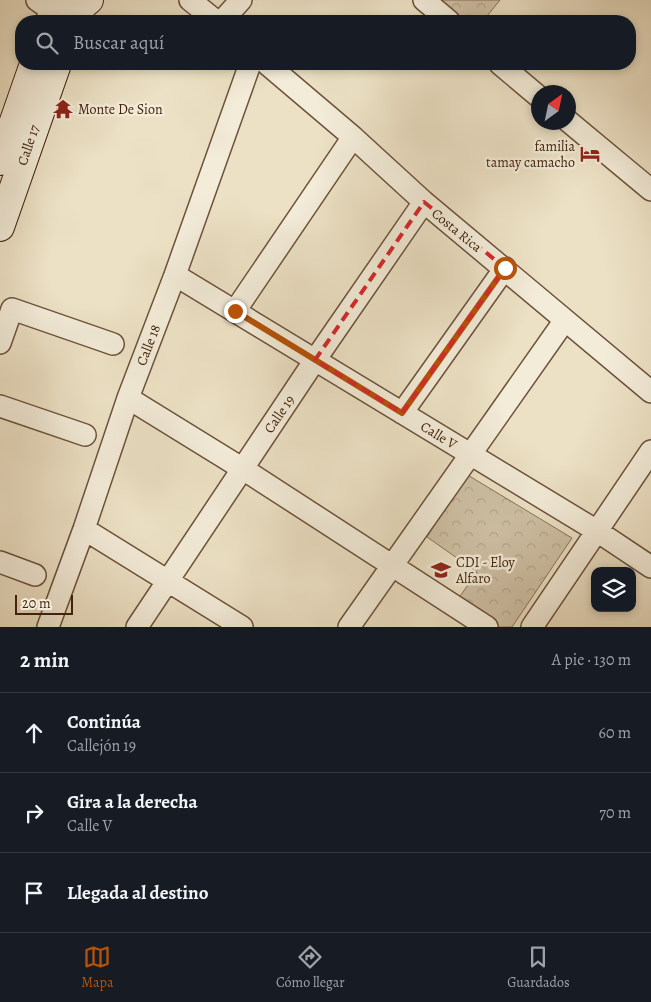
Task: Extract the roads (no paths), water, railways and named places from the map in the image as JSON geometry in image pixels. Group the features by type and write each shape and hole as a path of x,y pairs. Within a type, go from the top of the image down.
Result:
{"street":[{"path":"57,13 78,0"},
{"path":"57,13 83,5 88,0"},
{"path":"190,0 209,15"},
{"path":"227,15 241,0"},
{"path":"424,0 442,15"},
{"name":"Calle 17","path":"0,161 32,70"},
{"name":"Calle 17","path":"0,227 55,70"},
{"name":"Calle 18","path":"48,627 84,529 128,398 175,275 248,70"},
{"name":"Costa Rica","path":"274,70 353,137 424,202 651,392"},
{"path":"507,70 531,90"},
{"path":"576,128 651,190"},
{"path":"235,311 353,137"},
{"name":"Calle 19","path":"137,627 315,360 424,202"},
{"path":"402,413 505,268"},
{"name":"Calle V","path":"175,275 597,531 651,567"},
{"path":"0,342 12,309 113,344"},
{"path":"349,627 565,320"},
{"path":"128,398 243,469 487,627"},
{"path":"0,406 85,435"},
{"path":"532,627 651,452"},
{"path":"84,529 242,627"},
{"path":"0,562 35,575"}],"place":[{"name":"Monte De Sion","path":"63,109"},
{"name":"familia tamay camacho","path":"590,154"},
{"name":"CDI - Eloy Alfaro","path":"441,570"}]}
